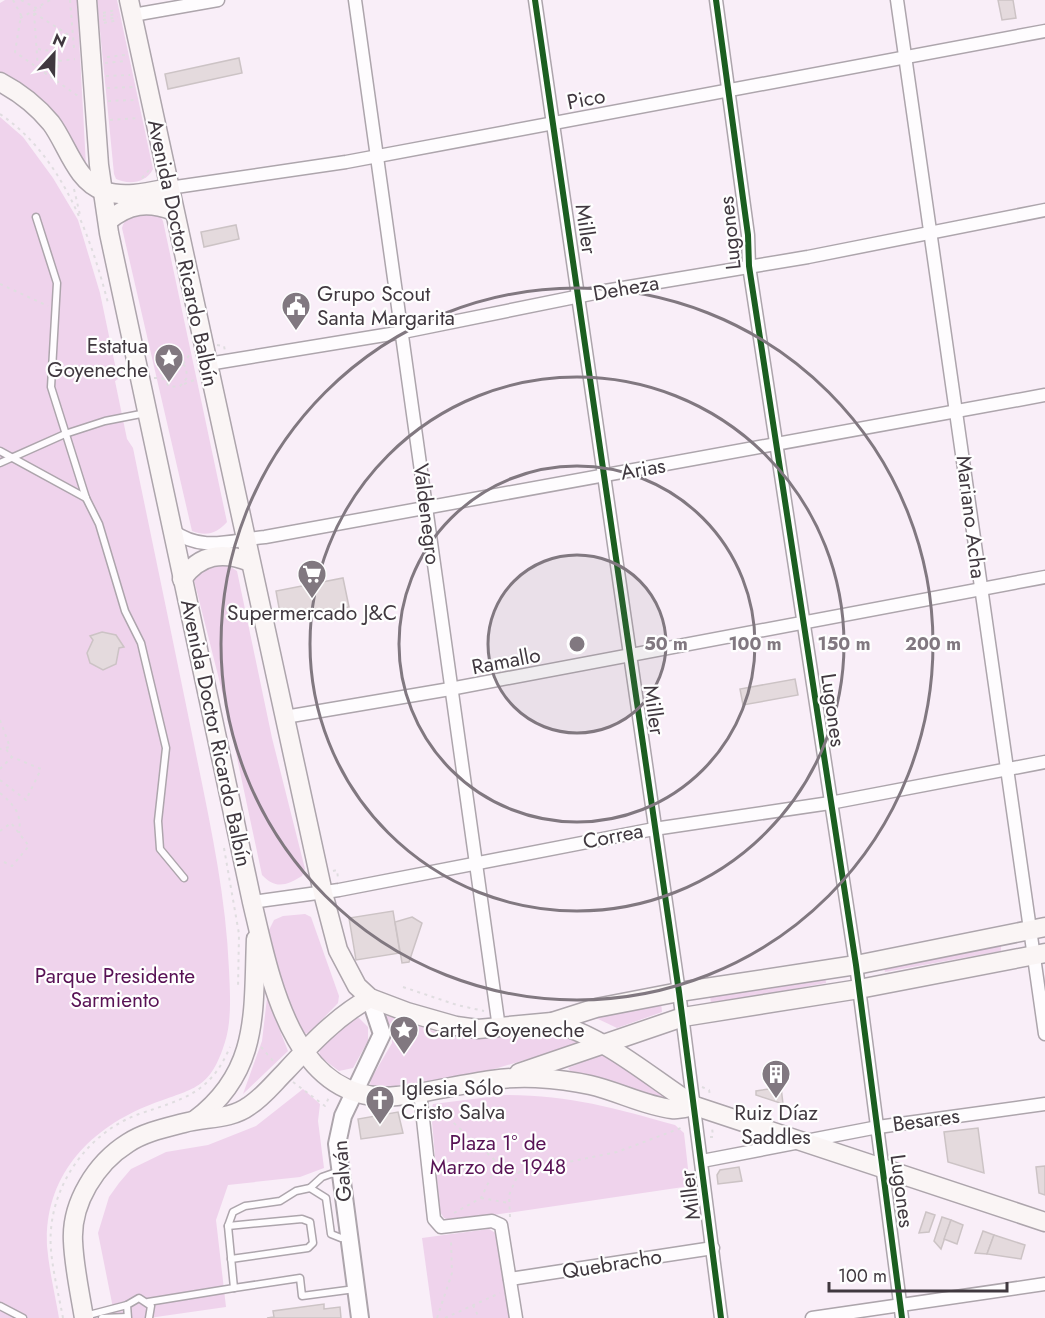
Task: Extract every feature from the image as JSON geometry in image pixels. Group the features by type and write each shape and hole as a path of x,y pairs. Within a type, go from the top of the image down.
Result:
{"main road":[{"name":"Avenida Doctor Ricardo Balbín","path":"87,0 98,22 97,141 108,221 252,902 284,1016 304,1052 321,1071 354,1092 380,1097 508,1076 566,1080 674,1109 695,1106"},
{"name":"Avenida Doctor Ricardo Balbín","path":"122,13 169,188 323,893 345,968 357,986 370,998"},
{"path":"0,82 39,110 50,122 81,172 104,191 136,193 169,188"},
{"path":"108,221 117,213 138,205 150,204 173,210"},
{"path":"182,579 190,569 213,556 226,555 250,562"},
{"path":"195,1120 221,1098 231,1086 249,1043 254,1005 257,922"},
{"path":"90,1317 73,1239 75,1217 94,1174 108,1156 129,1142 195,1120 230,1116 247,1108 266,1093 340,1017 370,998 456,1026 498,1019 552,1022 596,1008 679,992 856,965 1038,928"},
{"path":"508,1076 682,1017 859,989 1039,955"},
{"name":"Avenida Doctor Ricardo Balbín","path":"552,1022 580,1031 606,1044 648,1076 695,1106 1045,1222"}],"street":[{"path":"122,13 218,0"},
{"name":"Valdenegro","path":"355,0 498,1019"},
{"name":"Miller","path":"535,0 579,296 628,654 679,992 721,1318"},
{"name":"Lugones","path":"716,0 748,235 749,266 856,965 901,1312"},
{"name":"Mariano Acha","path":"897,0 958,412 980,588 1008,770 1038,928 1045,1034"},
{"name":"Pico","path":"169,188 189,187 378,155 1045,32"},
{"name":"Deheza","path":"208,364 403,332 579,296 1045,210"},
{"name":"Arias","path":"172,530 185,540 198,544 245,538 777,446 1045,395"},
{"name":"Ramallo","path":"285,717 450,689 1045,577"},
{"name":"Correa","path":"252,902 323,893 654,829 830,803 1045,762"},
{"name":"Galván","path":"360,1318 339,1171 338,1132 382,1034 370,998"},
{"path":"420,1092 434,1219 441,1227 492,1221 501,1225 516,1318"},
{"name":"Besares","path":"702,1161 878,1127 1045,1104"},
{"name":"Quebracho","path":"511,1285 713,1248"},
{"path":"812,1318 901,1312 1045,1284"}],"lane":[{"path":"36,217 57,283 51,387 86,498 99,524 125,610 141,643 166,748 158,821 160,849 184,878"},
{"path":"0,464 65,434 105,421 147,412"},
{"path":"0,451 15,457 86,498"},
{"path":"310,1188 322,1177 339,1171"},
{"path":"234,1288 228,1226 233,1212 238,1208 280,1201 296,1191 310,1188 318,1190 326,1198 331,1234 348,1238"},
{"path":"228,1226 302,1219 310,1222 313,1243 308,1248 231,1258"},
{"path":"90,1317 128,1305 134,1299 148,1302 300,1278 302,1296 356,1289"},
{"path":"148,1302 152,1311 149,1318"},
{"path":"90,1317 128,1317 128,1305"},
{"path":"0,1306 23,1318"}],"path":[{"path":"13,0 19,8 20,18 15,52 79,97"},
{"path":"21,0 31,6 41,6"},
{"path":"20,18 34,13 50,0"},
{"path":"34,13 74,38 98,22 122,13"},
{"path":"34,13 38,69"},
{"path":"98,22 122,13"},
{"path":"37,49 51,51 58,61 57,69 45,74"},
{"path":"104,57 126,55"},
{"path":"58,61 75,59"},
{"path":"105,63 127,61"},
{"path":"106,76 130,75"},
{"path":"107,88 133,87"},
{"path":"108,101 135,100"},
{"path":"0,114 23,133 51,167 81,218 109,307"},
{"path":"110,120 139,118"},
{"path":"134,179 145,176 150,168"},
{"path":"0,284 56,310"},
{"path":"178,362 186,368 187,378 180,386 170,387 162,378 161,372 167,363 178,362"},
{"path":"141,381 162,378"},
{"path":"0,720 10,747 0,749"},
{"path":"0,780 26,800 41,769 12,757 5,748"},
{"path":"0,769 12,757"},
{"path":"0,793 15,806 21,822 19,834"},
{"path":"0,831 12,824 29,846 12,866 0,860"},
{"path":"222,838 238,934 238,989"},
{"path":"403,987 498,1019"},
{"path":"259,1045 284,1073 325,1106 337,1082"},
{"path":"422,1111 435,1110 445,1115 498,1163 519,1172 617,1152 681,1128"},
{"path":"437,1318 452,1273 448,1216 481,1198 498,1163"},
{"path":"501,1225 511,1217 509,1195 519,1172"},
{"path":"481,1198 509,1203"},
{"path":"445,1318 511,1285"},
{"path":"473,1305 479,1318"}],"green space":[{"path":"5,0 77,0 86,166 44,106 0,77 0,3"},
{"path":"97,0 117,0 153,169 150,174 137,182 121,181 116,179 114,174"},
{"name":"Parque Presidente Sarmiento","path":"0,117 23,137 53,178 78,220 100,293 118,379 115,381 127,439 133,448 211,828 221,884 229,970 229,1025 225,1042 213,1070 199,1085 190,1090 152,1104 109,1126 75,1157 63,1176 53,1197 48,1220 47,1246 59,1318 0,1318"},
{"path":"157,211 163,221 227,522 219,529 207,534 192,531 122,228 127,218 131,216"},
{"path":"226,564 237,571 272,738 305,869 302,876 286,884 276,884 262,875 227,711 194,580 200,568"},
{"path":"305,914 311,917 339,996 338,1003 309,1033 304,1034 299,1031 285,998 269,930 274,920 283,916"},
{"path":"1001,942 1001,951 885,972 883,965"},
{"path":"825,975 826,983 711,1004 710,996"},
{"path":"267,998 288,1051 243,1094 262,1041"},
{"path":"661,1002 662,1012 617,1028 596,1018 597,1014"},
{"path":"388,1016 434,1031 485,1037 562,1033 581,1043 481,1073 376,1089 370,1085 371,1079 392,1043 392,1030 384,1017"},
{"path":"359,1018 368,1027 368,1041 353,1068 339,1071 319,1056 320,1049 350,1019"},
{"path":"605,1053 673,1103 571,1072 568,1068"},
{"path":"303,1089 320,1104 318,1121 324,1168 300,1177 228,1185 216,1220 226,1307 149,1318 115,1318 98,1233 109,1197 119,1183 131,1169 166,1152 208,1145 256,1126"},
{"name":"Plaza 1º de Marzo de 1948","path":"505,1095 571,1100 675,1125 684,1133 690,1186 453,1221 444,1218 440,1212 431,1110 433,1104"},
{"path":"489,1229 497,1234 499,1242 510,1318 433,1318 422,1238"}],"building":[{"path":"998,0 1013,0 1016,18 1002,20"},
{"path":"239,58 242,73 168,89 165,74"},
{"path":"236,225 239,239 204,247 201,232"},
{"name":"Supermercado J&C","path":"343,578 349,607 281,619 276,591"},
{"path":"102,632 116,635 124,647 119,648 116,664 103,670 90,663 87,653 93,640 90,636"},
{"path":"795,679 798,695 743,705 740,689"},
{"path":"393,911 400,953 356,960 349,918"},
{"path":"412,917 422,923 409,962 402,963 395,922"},
{"name":"Ruiz Díaz Saddles","path":"781,1087 783,1104 756,1095 756,1091"},
{"name":"Iglesia Sólo Cristo Salva","path":"398,1112 403,1133 361,1139 358,1119"},
{"path":"978,1128 984,1173 948,1162 944,1132"},
{"path":"1045,1166 1045,1195 1039,1193 1036,1167"},
{"path":"739,1167 742,1181 718,1184 717,1175 720,1170"},
{"path":"926,1212 935,1215 929,1232 919,1233"},
{"path":"942,1217 951,1220 941,1249 934,1241"},
{"path":"951,1220 963,1225 957,1244 944,1239"},
{"path":"983,1231 994,1235 987,1254 975,1253"},
{"path":"994,1235 1025,1245 1021,1259 987,1254"},
{"path":"324,1304 324,1309 340,1307 341,1318 267,1318 274,1317 273,1311"}],"cycle path":[{"path":"535,0 679,992 721,1318"},
{"path":"716,0 748,235 749,266 856,965 902,1318"}],"place":[{"name":"Grupo Scout Santa Margarita","path":"296,332"},
{"name":"Estatua Goyeneche","path":"169,384"},
{"name":"Supermercado J&C","path":"312,600"},
{"name":"Cartel Goyeneche","path":"404,1056"},
{"name":"Ruiz Díaz Saddles","path":"776,1100"},
{"name":"Iglesia Sólo Cristo Salva","path":"380,1126"}]}
